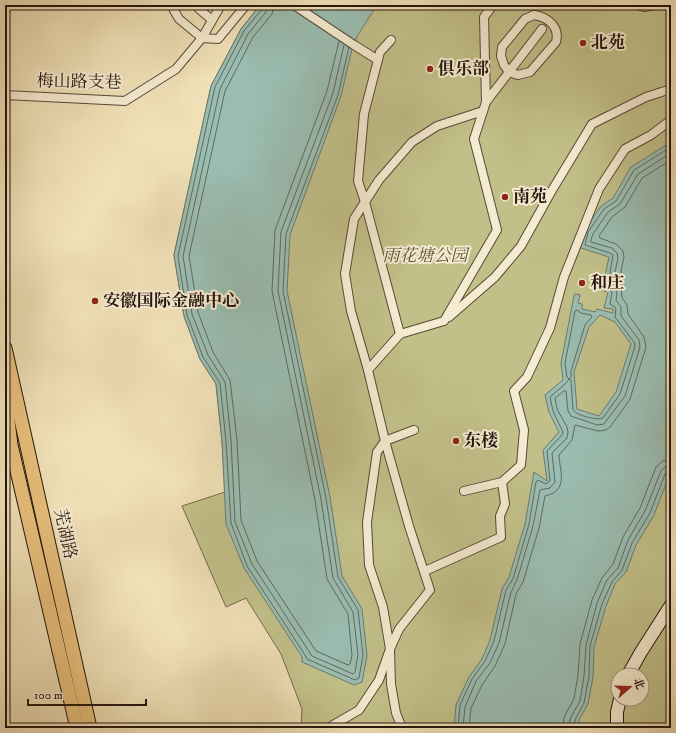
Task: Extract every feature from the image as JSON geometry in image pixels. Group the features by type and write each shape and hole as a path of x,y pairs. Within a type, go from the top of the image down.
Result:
{"main road":[{"name":"芜湖路","path":"5,348 90,728"},
{"name":"芜湖路","path":"5,397 11,445 77,728"}],"street":[{"path":"171,5 179,19 202,38 218,39 246,5"},
{"path":"198,5 199,9 212,20"},
{"name":"梅山路支巷","path":"5,95 125,101 176,69 202,38 220,5"},
{"path":"294,5 378,60"},
{"path":"486,102 484,17 493,5"},
{"path":"637,5 644,7 654,5"},
{"path":"534,15 542,16 556,28 556,42 530,72 518,75 509,72 504,65 501,56 502,47 525,19 534,15"},
{"path":"444,321 497,230 474,139 486,102 542,30"},
{"path":"390,40 380,52 364,114 358,182 365,202 400,334"},
{"path":"368,370 400,334 444,321 495,276 521,246 551,192 592,124 646,97 671,89"},
{"path":"328,728 359,710 379,680 399,629 430,590 409,526 385,442 368,370 350,311 344,274 354,219 379,180 412,142 437,126 483,111"},
{"path":"464,491 502,482 521,465 524,430 514,391 527,377 550,328 564,277 599,189 625,150 651,135 671,120"},
{"path":"402,728 396,713 391,684 390,649 383,607 369,565 367,522 377,452 385,442 414,430"},
{"path":"425,571 501,537 500,516 506,504 502,482"},
{"path":"632,667 671,605"},
{"path":"617,728 618,707"}],"green space":[{"name":"雨花塘公园","path":"260,5 671,5 671,728 301,728 302,709 281,654 246,598 226,607 182,506 225,492 222,441 216,384 200,359 184,316 174,255 211,86 241,29"}],"water":[{"path":"260,5 377,5 358,35 352,49 341,96 290,235 287,291 330,497 342,576 362,609 367,656 362,682 354,685 302,662 302,657 244,568 226,524 222,441 216,384 200,359 184,316 174,255 211,86 241,29"},
{"path":"671,142 671,471 654,515 636,545 626,572 615,584 606,606 594,647 593,677 588,704 579,720 577,728 454,728 456,705 469,677 482,659 490,640 502,589 509,577 525,524 534,472 547,481 543,450 559,432 549,412 545,395 563,380 561,363 574,296 575,294 580,295 578,303 582,304 582,309 595,312 597,309 613,313 613,309 604,308 608,292 604,291 608,278 605,276 609,257 578,247 584,230 601,206 613,198 631,167","holes":["600,315 615,322 631,344 616,392 599,416 577,409 574,372 589,327"]}],"place":[{"name":"北苑","path":"583,43"},
{"name":"俱乐部","path":"430,69"},
{"name":"南苑","path":"505,197"},
{"name":"和庄","path":"582,283"},
{"name":"安徽国际金融中心","path":"95,301"},
{"name":"东楼","path":"456,441"}]}
